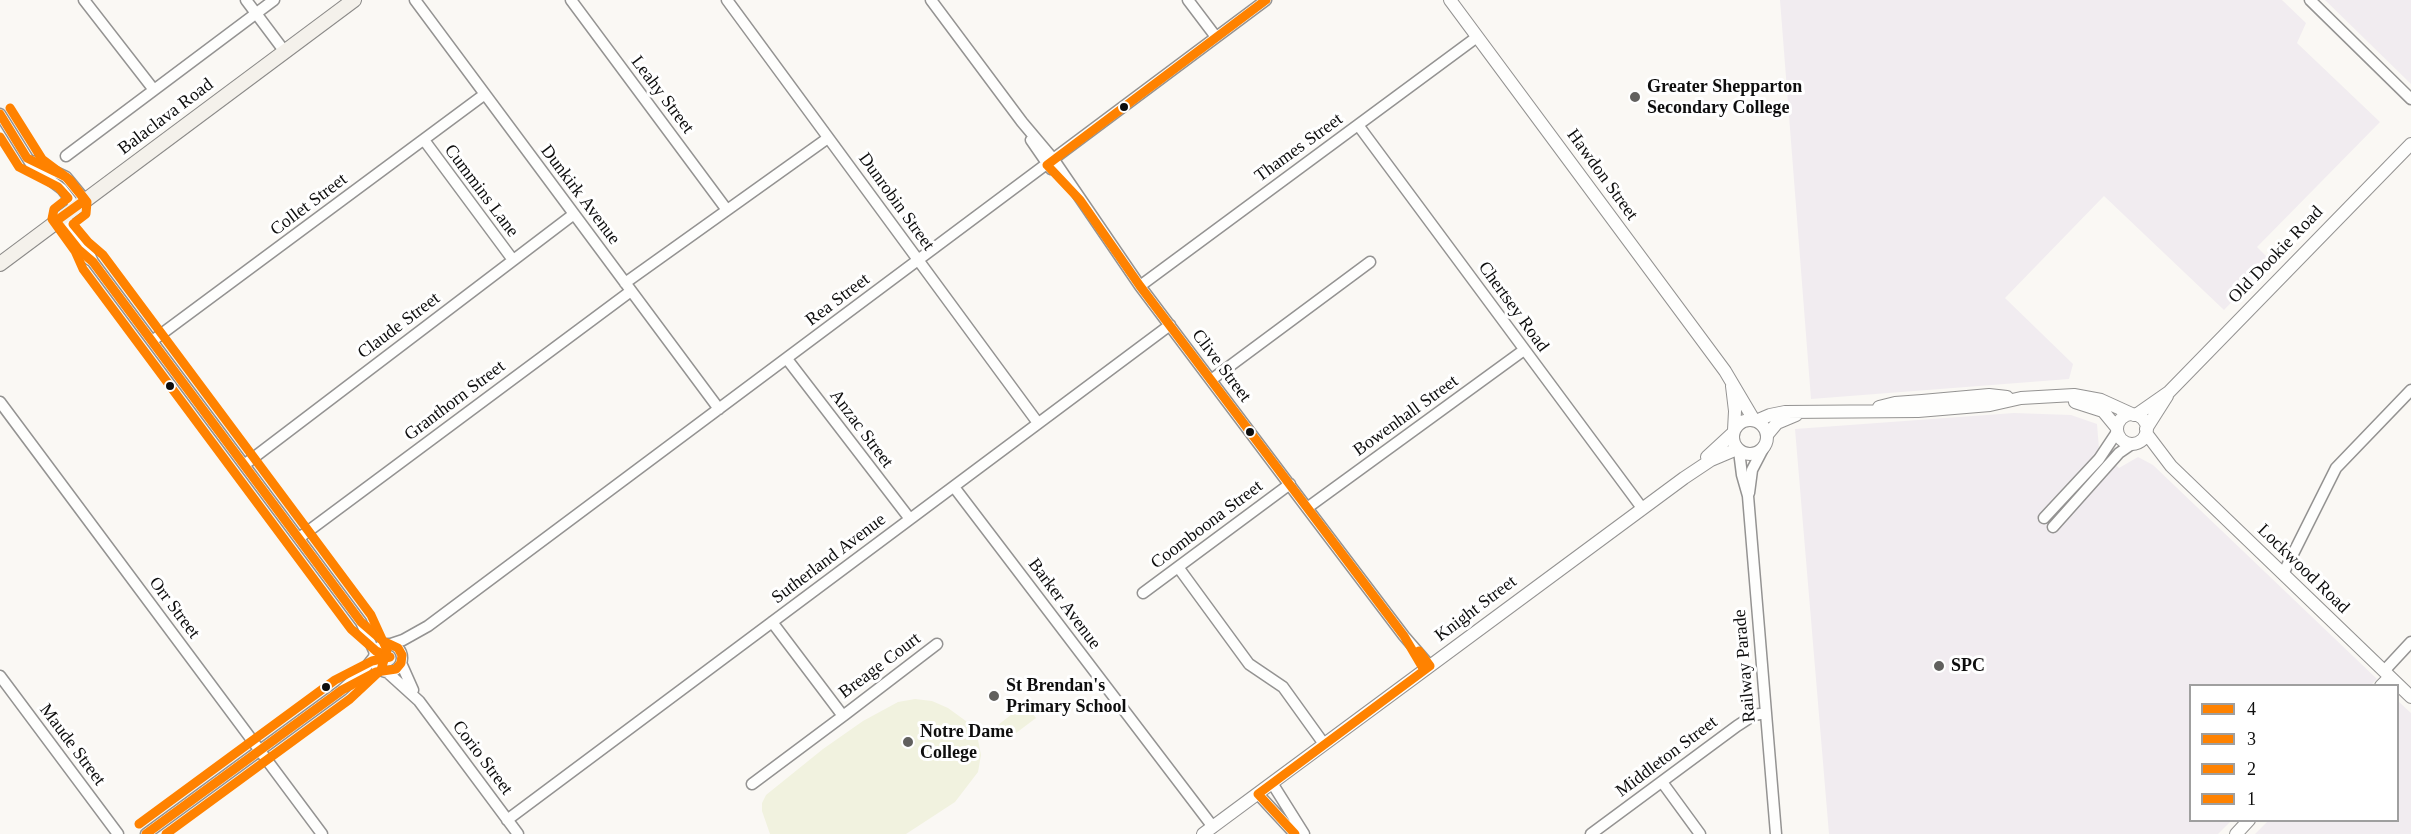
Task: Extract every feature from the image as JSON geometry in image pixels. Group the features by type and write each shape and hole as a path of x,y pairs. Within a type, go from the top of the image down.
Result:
{"main road":[{"name":"Balaclava Road","path":"0,264 354,0"}],"street":[{"path":"84,0 154,90"},
{"path":"246,0 285,52"},
{"name":"Balaclava Road","path":"66,156 274,0"},
{"name":"Dunkirk Avenue","path":"415,0 719,409"},
{"name":"Leahy Street","path":"571,0 727,210"},
{"name":"Dunrobin Street","path":"727,0 1038,423"},
{"name":"Clive Street","path":"931,0 1080,200 1140,286 1427,668"},
{"path":"1188,0 1216,38"},
{"name":"Rea Street","path":"389,644 403,640 428,626 1051,163 1266,0"},
{"name":"Hawdon Street","path":"1450,0 1725,371 1755,420"},
{"path":"2310,0 2411,99"},
{"name":"Thames Street","path":"1140,286 1477,37"},
{"name":"Collet Street","path":"152,341 485,94"},
{"path":"0,114 33,168 81,203"},
{"name":"Chertsey Road","path":"1358,125 1642,508"},
{"name":"Granthorn Street","path":"299,538 727,210 828,138"},
{"name":"Cummins Lane","path":"424,140 513,260"},
{"name":"Old Dookie Road","path":"2135,415 2169,392 2411,144"},
{"name":"Claude Street","path":"244,465 574,214"},
{"path":"60,219 85,245 93,262 361,622 377,665 385,671"},
{"path":"1211,380 1370,262"},
{"name":"Sutherland Avenue","path":"507,820 1170,325"},
{"name":"Bowenhall Street","path":"1307,508 1524,350"},
{"name":"Anzac Street","path":"787,359 910,519"},
{"name":"Hawdon Street","path":"1725,371 1734,397 1733,431"},
{"path":"2283,574 2336,468 2411,390"},
{"name":"Old Dookie Road","path":"2146,431 2169,392"},
{"path":"1809,413 1777,423 1753,454 1738,450 1733,442 1733,431 1744,420 1755,420 1770,414 1869,410 1895,403 1920,406 1957,403 1989,396 2021,398 2074,394 2135,415 2145,422 2146,431 2143,439 2120,451 2053,527"},
{"path":"2056,396 2100,410 2117,430 2122,441 2133,444"},
{"name":"Orr Street","path":"0,402 322,834"},
{"path":"2044,518 2098,459 2125,416 2135,415"},
{"path":"1755,420 1763,426 1766,440"},
{"name":"Knight Street","path":"1684,478 1733,431"},
{"name":"Lockwood Road","path":"2146,431 2171,466 2283,574 2385,678"},
{"name":"Railway Parade","path":"1748,496 1752,470 1766,440"},
{"name":"Lockwood Road","path":"2133,444 2171,466"},
{"name":"Knight Street","path":"1208,831 1642,508 1719,456 1738,450"},
{"name":"Railway Parade","path":"1738,450 1748,496 1776,834"},
{"name":"Coomboona Street","path":"1143,593 1290,484"},
{"name":"Barker Avenue","path":"954,487 1208,831"},
{"path":"1178,567 1249,664 1283,687 1324,744"},
{"path":"342,690 365,677 396,669 402,659 398,648 389,644 361,622"},
{"name":"Breage Court","path":"772,622 843,716"},
{"name":"Rea Street","path":"402,659 428,626"},
{"path":"2385,678 2411,642"},
{"path":"146,834 342,690 363,671 380,646 389,644"},
{"name":"Breage Court","path":"752,784 938,644"},
{"name":"Corio Street","path":"402,659 419,701"},
{"name":"Corio Street","path":"385,671 419,701 518,834"},
{"name":"Maude Street","path":"0,676 118,834"},
{"name":"Middleton Street","path":"1592,834 1745,720 1766,713"},
{"path":"1662,782 1700,834"},
{"path":"1272,783 1304,834"},
{"path":"1258,794 1295,834"},
{"path":"2236,834 2247,822"}],"shaded area":[{"path":"1780,0 2282,0 2306,23 2297,43 2380,122 2257,247 2271,261 2224,310 2104,196 2005,298 2073,364 2069,379 1811,399"},
{"path":"2325,0 2411,0 2411,84"},
{"path":"2014,413 2071,415 2097,424 2099,449 2119,468 2138,457 2153,465 2377,679 2372,684 2189,684 2189,822 2230,822 2218,834 1829,834 1795,429"},
{"path":"2399,702 2411,713 2411,834 2255,834 2267,822 2399,822"}],"green space":[{"name":"Notre Dame College","path":"915,699 932,701 948,708 970,724 977,735 981,755 978,772 955,802 906,834 770,834 762,811 762,803 766,795 823,749 863,721 898,702"},
{"path":"1025,704 1036,718 1008,739 998,725"}],"transit line":[{"name":"4","path":"1266,0 1047,165 1080,200 1140,286 1404,636 1424,670"},
{"name":"1","path":"10,108 42,159 70,180 87,202 86,214 73,224 103,255 371,615 387,650 381,670 350,699 166,834"},
{"name":"3","path":"0,114 27,158 66,177 85,200 56,221 79,250 93,262 361,622 383,641 398,648 402,655 401,663 396,669 376,672 342,690 146,834"},
{"name":"2","path":"0,137 19,167 58,187 68,198 54,209 52,219 75,251 83,269 351,629 376,651 390,657 372,661 335,680 139,824"},
{"name":"4","path":"1295,834 1258,794 1430,666 1419,651"}],"place":[{"name":"Greater Shepparton Secondary College","path":"1635,97"},
{"name":"SPC","path":"1939,666"},
{"name":"St Brendan's Primary School","path":"994,696"},
{"name":"Notre Dame College","path":"908,742"}]}
